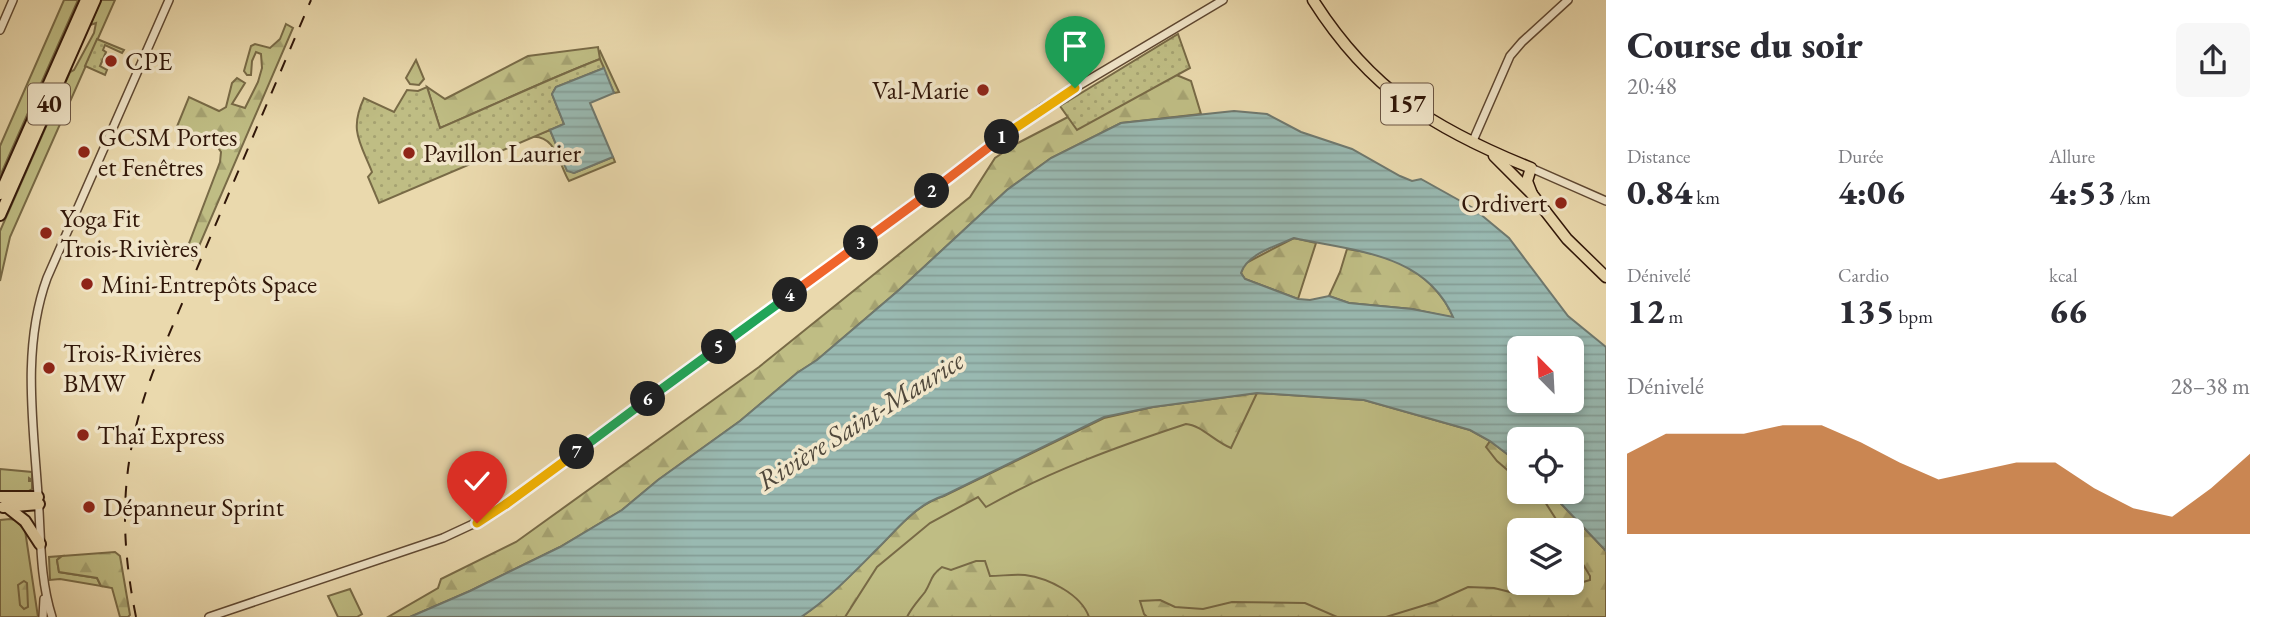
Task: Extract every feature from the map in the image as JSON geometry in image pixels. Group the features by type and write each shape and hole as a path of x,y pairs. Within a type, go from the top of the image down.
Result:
{"highway":[{"name":"40","path":"0,194 86,0"},
{"name":"40","path":"0,215 95,0"},
{"path":"2,504 38,501"},
{"path":"2,504 25,521 40,544"}],"main road":[{"name":"157","path":"1313,0 1350,52 1385,87 1425,117 1472,143 1531,169"},
{"name":"157","path":"1489,151 1532,194 1561,232 1606,277"},
{"path":"1531,169 1527,181 1532,194"}],"street":[{"path":"0,30 13,0"},
{"path":"52,617 45,591 40,544 32,363 34,332 40,301 52,267 169,0"},
{"path":"209,617 443,538 480,521 1035,113 1223,0"},
{"path":"1472,143 1510,56 1519,44 1568,0"},
{"path":"1531,169 1606,201"},
{"path":"43,617 45,591"}],"green space":[{"path":"64,0 78,0 0,176 0,146"},
{"path":"101,0 115,0 10,237 0,281 0,231 70,72 74,70 94,33 96,23 90,25"},
{"path":"286,24 293,28 193,260 185,254 220,162 221,152 217,146 176,129 189,97 219,111 226,107 232,83 237,78 245,83 232,104 245,108 262,68 261,54 256,52 251,75 244,71 251,46 255,44 270,48 280,39"},
{"path":"1178,34 1190,68 1077,130 1060,106"},
{"path":"97,39 124,50 122,53 105,45 103,50 106,52 100,66 107,70 105,75 85,66"},
{"path":"598,47 600,59 440,128 427,87 445,99 528,56"},
{"path":"600,51 619,92 614,93 597,54"},
{"path":"600,59 604,68 556,87 552,94 564,124 379,203 368,177 372,172 358,136 357,119 364,98 394,112 407,90 418,91 427,87 440,128"},
{"path":"416,60 424,79 419,85 410,84 406,78"},
{"path":"1174,74 1191,81 1201,114 1121,123 1051,158 1007,190 899,290 817,360 622,510 560,547 470,591 410,617 388,617 438,588 441,579 516,542 759,367 970,197 995,158 1016,144 1116,92"},
{"path":"550,130 567,170 574,173 613,157 615,162 569,181 551,145 539,137 531,137"},
{"path":"1294,238 1316,243 1298,299 1245,279 1241,273 1244,264"},
{"path":"1347,249 1381,256 1410,269 1435,289 1454,318 1412,309 1349,303 1329,296"},
{"path":"1257,393 1364,400 1470,430 1507,454 1507,504 1561,504 1575,518 1507,518 1507,595 1584,595 1584,528 1606,551 1606,617 801,617 902,523"},
{"path":"1257,393 1231,448 1197,427 1186,424 1084,461 1034,482 986,507 978,497 930,523 877,567 845,617 801,617 842,584 908,517 934,500 1104,418 1153,407"},
{"path":"1490,441 1507,454 1507,470 1497,461 1486,447"},
{"path":"0,469 32,472 32,480 29,478 29,481 32,481 32,489 27,492 0,493"},
{"path":"1546,504 1561,504 1575,518 1555,518"},
{"path":"0,520 15,520 25,530 38,617 0,617"},
{"path":"1584,528 1606,551 1606,617 1386,617 1435,602 1468,587 1494,588 1507,591 1507,595 1584,595 1584,582 1590,580 1584,566"},
{"path":"115,552 120,556 130,615 128,617 120,617 112,588 101,586 97,578 59,572 57,560 62,556"},
{"path":"62,556 57,560 59,572 97,578 101,586 60,579 50,580 49,557"},
{"path":"976,561 985,561 990,576 1025,575 1063,588 1079,601 1089,617 907,617 938,570 942,567 951,570"},
{"path":"24,581 27,583 28,607 24,609 20,605 18,585"},
{"path":"350,589 362,614 357,617 338,617 328,596"},
{"path":"1160,600 1175,607 1203,609 1232,602 1305,603 1337,617 1147,617 1140,601"}],"water":[{"path":"604,68 614,93 590,103 613,157 574,173 567,171 550,130 564,124 552,94 556,87"},
{"name":"Rivière Saint-Maurice","path":"1234,111 1267,114 1301,132 1352,149 1400,176 1412,181 1421,179 1473,208 1509,238 1568,316 1606,347 1606,551 1584,528 1584,518 1575,518 1561,504 1584,504 1584,427 1507,427 1507,454 1470,430 1364,400 1257,393 1153,407 1104,417 934,500 908,517 842,584 801,617 410,617 560,547 622,510 817,360 899,290 1007,190 1051,158 1121,123","holes":["1294,238 1386,258 1425,279 1441,296 1453,317 1412,309 1349,303 1329,296 1310,300 1298,299 1245,279 1241,273 1244,266 1263,251"]}],"railway":[{"path":"136,617 130,584 125,523 129,463 142,403 311,0"}],"place":[{"name":"CPE","path":"111,61"},
{"name":"Val-Marie","path":"983,90"},
{"name":"GCSM Portes et Fenêtres","path":"84,152"},
{"name":"Pavillon Laurier","path":"409,153"},
{"name":"Ordivert","path":"1561,203"},
{"name":"Yoga Fit Trois-Rivières","path":"46,233"},
{"name":"Mini-Entrepôts Space","path":"87,284"},
{"name":"Trois-Rivières BMW","path":"49,368"},
{"name":"Thaï Express","path":"83,435"},
{"name":"Dépanneur Sprint","path":"89,507"}],"route":[{"path":"477,523 917,202 977,155 1075,88"}]}
